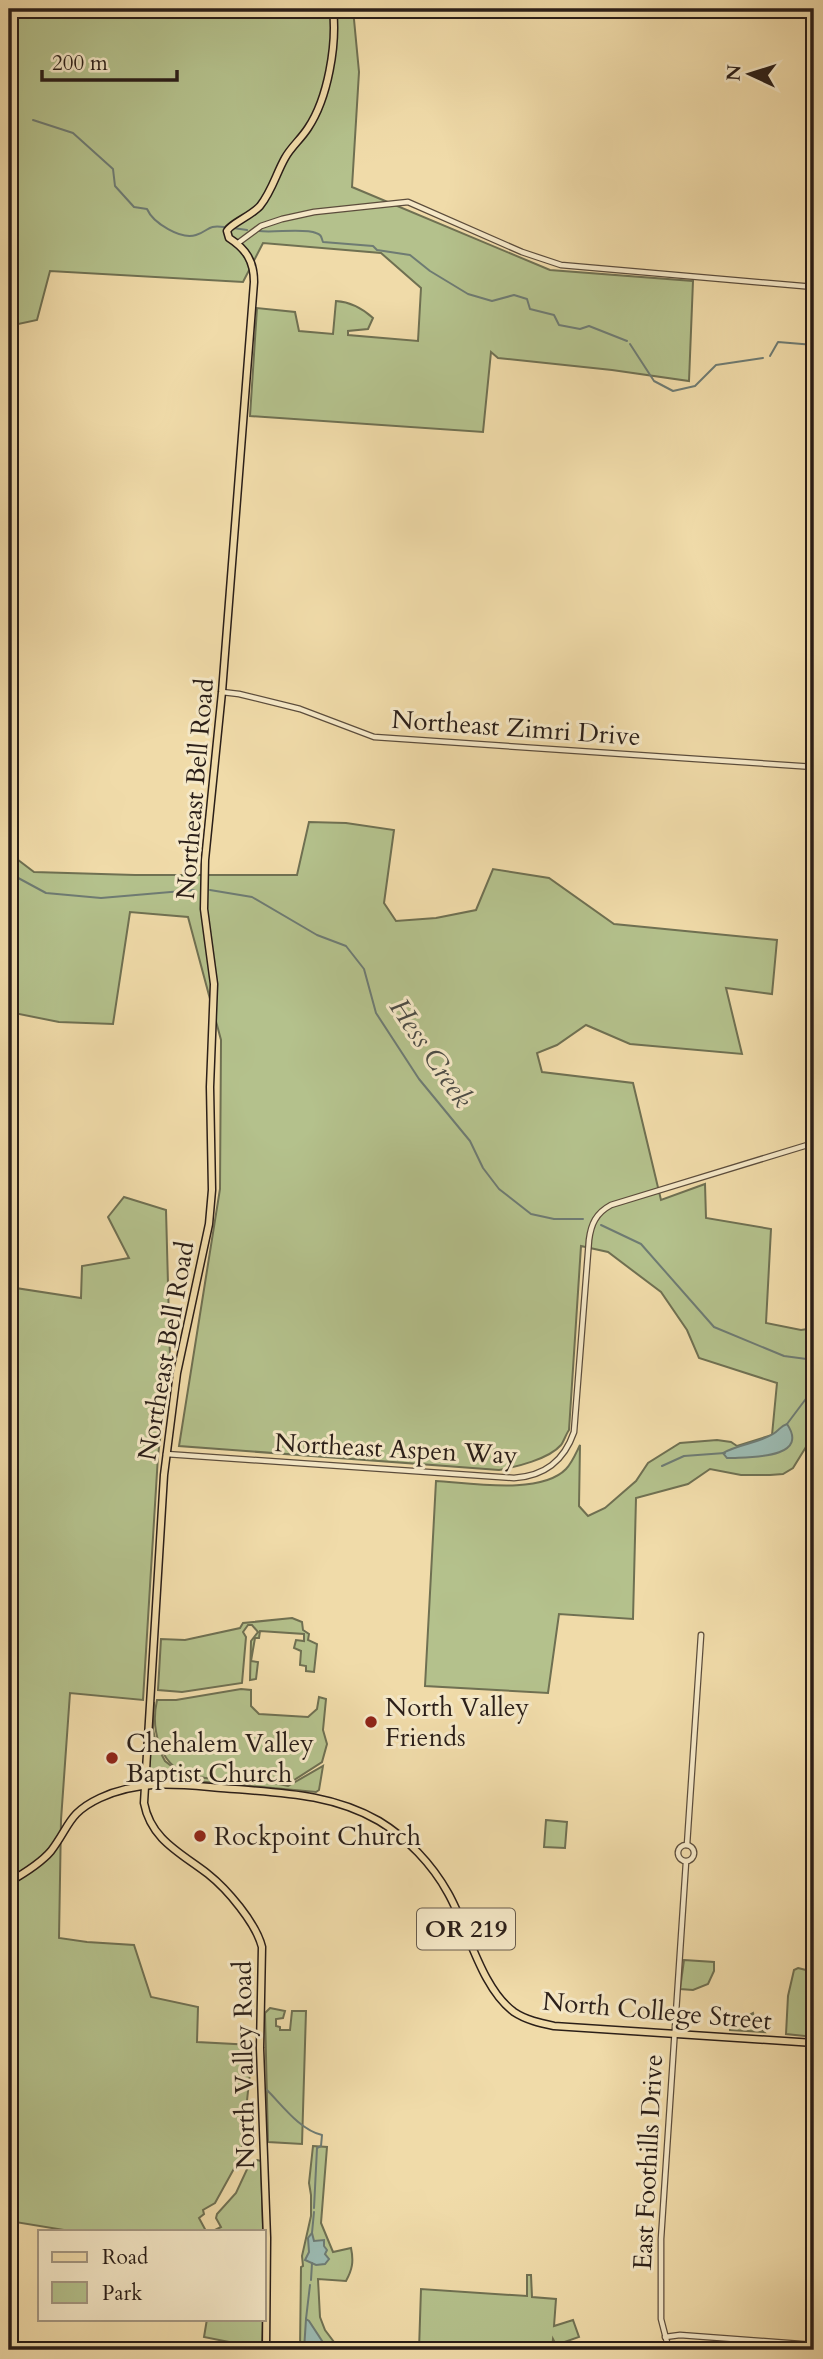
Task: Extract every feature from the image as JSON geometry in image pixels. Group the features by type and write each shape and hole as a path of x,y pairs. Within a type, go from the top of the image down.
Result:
{"main road":[{"path":"237,243 228,236 229,227 248,217 269,193 283,161 308,128 319,106 333,49 333,9"},
{"name":"Northeast Bell Road","path":"145,1784 166,1454 177,1373 209,1224 212,1190 210,1087 214,984 204,900 205,860 222,692 254,282 250,257 237,243"},
{"name":"OR 219","path":"9,1882 50,1852 69,1820 81,1808 103,1797 145,1784"},
{"name":"North College Street","path":"145,1784 290,1793 320,1798 356,1810 380,1822 406,1842 436,1873 453,1902 492,1985 512,2010 529,2020 554,2026 814,2043"},
{"name":"North Valley Road","path":"145,1784 145,1810 153,1828 171,1848 225,1890 258,1934 262,1947 260,2048 267,2238 266,2350"}],"street":[{"path":"237,243 261,226 282,219 314,212 408,202 523,252 561,265 814,287"},
{"name":"Northeast Zimri Drive","path":"222,692 246,695 300,709 374,737 814,767"},
{"name":"Northeast Aspen Way","path":"166,1454 514,1478 544,1471 562,1457 574,1432 589,1240 593,1222 598,1215 611,1205 814,1143"},
{"path":"687,1845 701,1635"},
{"path":"687,1845 695,1854 693,1859 686,1862 681,1860 678,1853 682,1846 687,1845"},
{"name":"East Foothills Drive","path":"669,2350 661,2319 661,2247 686,1862"},
{"path":"666,2337 680,2335 814,2345"}],"green space":[{"path":"9,9 353,9 359,72 352,187 550,270 693,281 689,381 498,358 491,352 483,432 250,416 257,308 295,312 299,331 333,334 336,301 341,302 356,306 373,318 368,329 348,331 348,335 418,341 421,288 381,253 263,243 243,282 50,271 37,320 9,326"},
{"path":"309,822 346,823 394,830 384,903 396,921 436,918 476,910 493,869 549,878 614,924 777,940 772,994 726,988 742,1054 630,1044 586,1025 557,1045 537,1053 542,1072 633,1083 661,1200 705,1184 706,1218 771,1229 766,1323 801,1330 814,1328 814,1434 793,1468 783,1474 770,1475 741,1475 710,1469 688,1484 636,1498 633,1619 559,1614 548,1693 425,1686 436,1481 504,1486 540,1482 555,1477 566,1469 580,1445 579,1506 588,1516 605,1508 636,1481 648,1463 680,1443 717,1440 731,1442 737,1446 772,1435 777,1383 699,1358 687,1330 661,1292 608,1252 581,1246 569,1430 556,1450 541,1458 499,1470 179,1446 220,1189 221,1040 188,917 130,912 113,1024 59,1022 9,1012 9,853 34,872 297,875"},
{"path":"124,1197 166,1210 170,1358 158,1456 143,1700 70,1693 61,1820 59,1938 134,1945 151,1997 198,2007 197,2042 253,2045 241,2156 215,2203 203,2210 204,2214 199,2218 205,2230 64,2230 9,2221 9,1287 81,1298 82,1266 129,1258 108,1217"},
{"path":"292,1618 302,1622 303,1630 309,1634 308,1640 317,1644 314,1672 306,1671 306,1666 300,1665 301,1651 294,1648 296,1640 304,1641 304,1634 260,1631 259,1638 255,1638 251,1661 258,1662 256,1679 250,1680 251,1641 258,1632 252,1625 248,1625 243,1632 246,1637 242,1683 182,1692 158,1690 161,1639 185,1640 240,1628 243,1623"},
{"path":"241,1689 251,1690 251,1706 259,1714 308,1717 317,1709 319,1697 326,1699 323,1730 327,1744 322,1762 288,1784 270,1779 247,1782 199,1777 177,1769 169,1762 156,1732 157,1700 176,1700"},
{"path":"154,1702 153,1729 156,1744 165,1761 183,1775 248,1784 265,1781 288,1786 323,1766 319,1790 316,1792 151,1777 149,1772"},
{"path":"546,1820 567,1822 565,1848 544,1847"},
{"path":"684,1960 714,1962 714,1971 708,1984 693,1990 680,1989"},
{"path":"798,1968 814,1972 814,2037 786,2034 788,1996 794,1970"},
{"path":"270,2008 285,2011 283,2018 276,2019 276,2026 280,2027 280,2030 290,2030 292,2011 306,2011 302,2144 268,2142 265,2013"},
{"path":"753,2013 756,2025 764,2032 730,2030 731,2015 742,2019"},
{"path":"313,2146 327,2147 321,2223 333,2252 351,2248 352,2253 352,2266 346,2281 318,2279 320,2317 325,2330 340,2350 300,2350 301,2267 311,2216 309,2183"},
{"path":"257,2160 261,2161 263,2230 215,2230 221,2227 216,2218 217,2214 236,2193 249,2165"},
{"path":"527,2275 531,2275 532,2297 556,2299 554,2326 573,2320 579,2337 556,2345 553,2339 552,2350 419,2350 421,2289 527,2296"},
{"path":"207,2320 263,2320 262,2344 204,2337"}],"water":[{"path":"787,1424 792,1435 791,1444 785,1449 753,1457 727,1458 723,1453 767,1437"},
{"path":"312,2233 314,2241 324,2240 327,2250 325,2254 329,2259 325,2264 316,2265 305,2260 309,2252 308,2238"},
{"path":"306,2319 309,2321 328,2350 304,2350"}],"waterway":[{"path":"33,120 73,133 113,169 115,186 134,207 147,209 155,220 175,233 190,236 211,227 224,227"},
{"path":"233,228 247,230"},
{"path":"259,231 311,232 321,236 323,242 373,246 377,250 410,255 430,271 468,294 492,301 514,295 527,299 530,309 554,315 559,325 580,329 589,326 627,341"},
{"path":"770,356 778,342 814,345"},
{"path":"630,344 654,381 673,391 695,386 716,365 763,358"},
{"name":"Hess Creek","path":"9,873 46,893 101,898 194,890"},
{"name":"Hess Creek","path":"210,890 252,897 317,935 346,946 364,969 376,1013 419,1079 470,1141 483,1168 499,1189 531,1214 554,1219 583,1219"},
{"name":"Hess Creek","path":"601,1225 641,1244 714,1327 784,1356 814,1360"},
{"path":"787,1424 814,1388"},
{"path":"662,1466 684,1456 725,1453"},
{"path":"267,2090 299,2123 322,2135 321,2146 317,2148 314,2208"},
{"path":"312,2233 314,2212"},
{"path":"311,2280 312,2263"},
{"path":"306,2319 310,2285"}],"place":[{"name":"North Valley Friends","path":"371,1722"},
{"name":"Chehalem Valley Baptist Church","path":"112,1758"},
{"name":"Rockpoint Church","path":"200,1836"}]}
